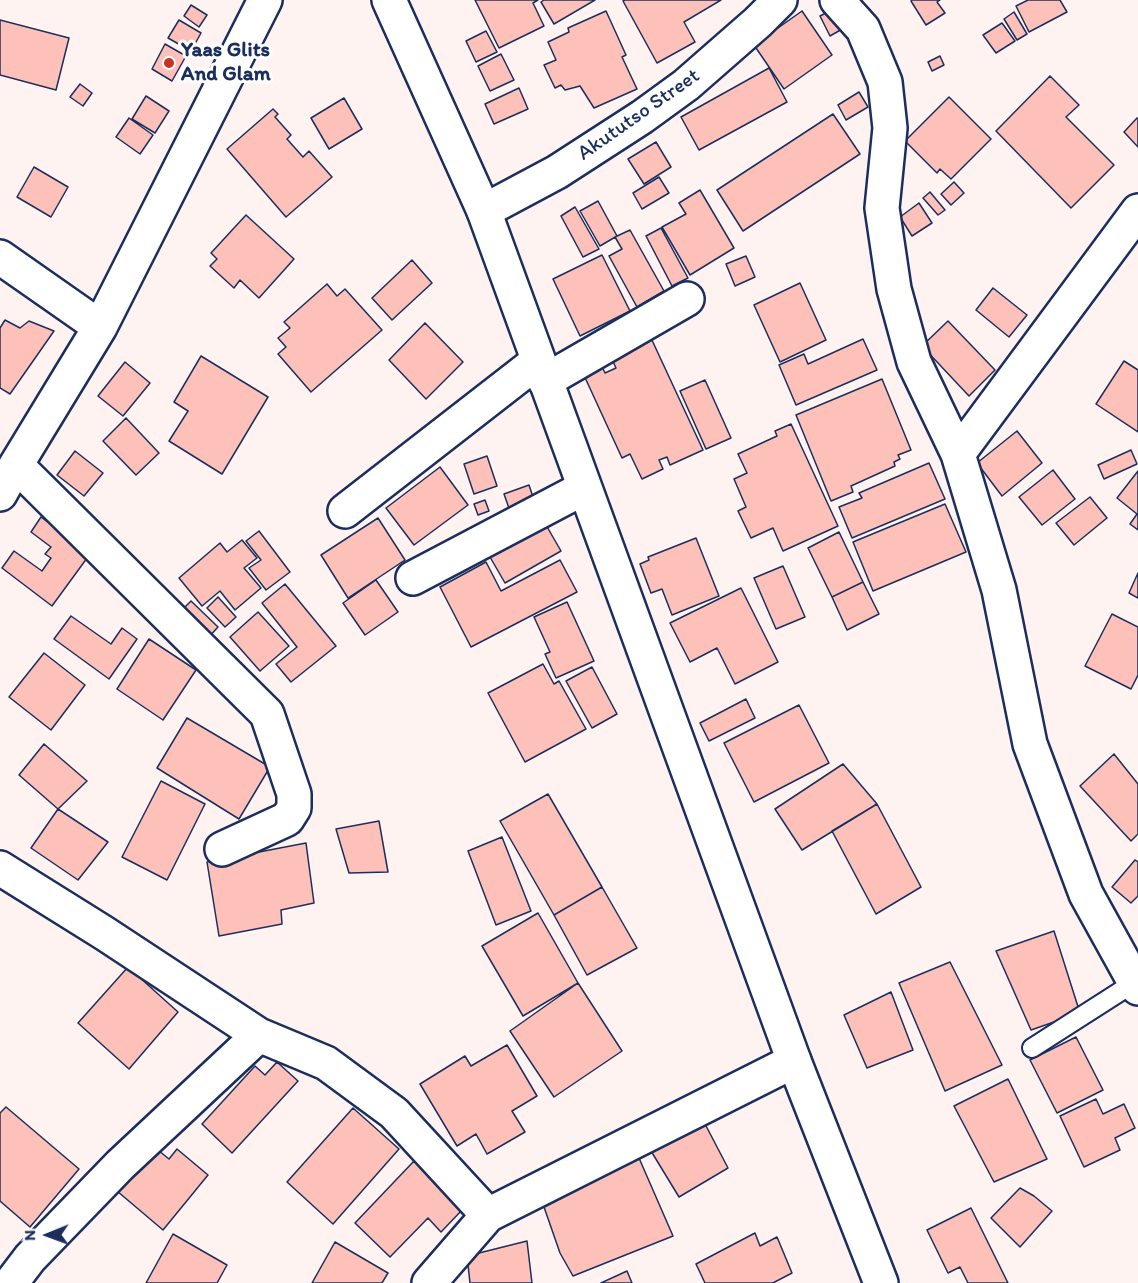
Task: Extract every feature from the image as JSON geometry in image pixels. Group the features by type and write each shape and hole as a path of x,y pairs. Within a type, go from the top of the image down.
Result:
{"street":[{"path":"0,494 100,327 265,0"},
{"path":"389,0 484,211 794,1061 881,1283"},
{"name":"Akututso Street","path":"484,211 557,172 651,110 686,85 780,0"},
{"path":"837,0 863,29 885,82 890,128 882,208 894,289 914,362 958,454 999,590 1030,744 1086,894 1136,985"},
{"path":"958,454 1138,211"},
{"path":"0,257 100,327"},
{"path":"345,511 542,371 687,299"},
{"path":"16,465 267,714 294,794 294,808 287,819 222,849"},
{"path":"413,578 584,488"},
{"path":"0,868 259,1035 326,1063 394,1113 488,1215"},
{"path":"11,1283 30,1258 120,1165 259,1035"},
{"path":"429,1283 488,1215 794,1061"}],"lane":[{"path":"1032,1048 1136,985"}],"building":[{"path":"475,0 538,0 533,3 544,26 499,48"},
{"path":"544,0 595,0 554,24 541,2"},
{"path":"721,0 684,22 695,42 657,63 623,1"},
{"path":"912,0 940,0 937,2 945,13 926,25"},
{"path":"1028,0 1060,0 1067,12 1029,32 1016,6"},
{"path":"191,5 207,15 199,27 184,16"},
{"path":"834,9 844,28 830,36 820,16"},
{"path":"606,11 626,55 622,57 637,89 594,108 580,86 565,90 561,85 555,88 544,65 556,60 548,42 569,32 568,28"},
{"path":"802,11 832,55 784,89 754,45"},
{"path":"1014,12 1027,34 1017,40 1004,19"},
{"path":"0,20 69,38 56,90 0,75"},
{"path":"179,20 201,33 191,51 168,38"},
{"path":"1002,23 1015,41 996,53 983,35"},
{"path":"486,31 497,52 476,62 466,41"},
{"name":"Yaas Glits And Glam","path":"165,44 186,56 172,81 152,69"},
{"path":"501,54 514,80 490,91 478,66"},
{"path":"940,56 944,65 932,71 928,62"},
{"path":"769,68 787,102 699,150 681,117"},
{"path":"1050,76 1079,105 1066,117 1114,165 1071,208 996,131"},
{"path":"80,84 92,93 83,106 70,97"},
{"path":"519,88 528,109 494,124 485,104"},
{"path":"859,92 868,107 846,120 838,105"},
{"path":"146,96 169,111 155,133 132,119"},
{"path":"949,97 991,139 951,179 940,169 937,173 905,141"},
{"path":"344,98 362,129 329,149 311,118"},
{"path":"273,109 278,114 275,117 291,135 287,139 303,157 309,151 332,177 286,217 227,149"},
{"path":"833,114 860,154 743,231 717,190"},
{"path":"129,118 153,135 140,154 116,137"},
{"path":"1138,119 1138,147 1124,132"},
{"path":"656,142 671,167 644,184 628,159"},
{"path":"34,167 68,187 51,217 17,197"},
{"path":"659,177 669,193 642,209 633,193"},
{"path":"954,182 964,193 951,205 941,194"},
{"path":"700,190 734,248 690,275 662,227 686,214 679,203"},
{"path":"930,192 945,210 938,215 923,198"},
{"path":"598,201 617,236 600,246 580,211"},
{"path":"919,203 932,223 912,236 900,217"},
{"path":"575,207 599,249 583,257 561,216"},
{"path":"246,215 294,259 259,298 240,280 234,288 210,266 217,259 211,253"},
{"path":"661,228 688,278 672,286 646,236"},
{"path":"630,230 664,291 637,307 609,256 622,249 615,237"},
{"path":"602,255 630,311 580,336 553,279"},
{"path":"746,256 755,277 735,286 726,264"},
{"path":"412,260 432,283 392,320 372,298"},
{"path":"800,283 826,340 780,362 754,305"},
{"path":"327,284 337,296 345,289 382,330 311,392 278,354 286,347 278,338 290,328 284,322"},
{"path":"993,288 1027,315 1009,337 976,310"},
{"path":"5,320 20,328 29,321 54,331 10,394 0,388 0,328"},
{"path":"948,321 995,370 969,396 922,346"},
{"path":"425,323 463,362 426,399 389,360"},
{"path":"651,338 703,450 670,465 667,457 659,460 663,469 642,479 630,454 622,458 582,371 600,362 605,373 616,368 611,357"},
{"path":"863,339 877,370 796,405 779,365 804,354 808,364"},
{"path":"201,356 268,397 222,474 169,441 188,411 174,402"},
{"path":"1124,361 1138,370 1138,432 1096,404"},
{"path":"125,362 150,383 123,416 98,396"},
{"path":"882,379 911,450 898,455 900,459 894,462 895,466 851,486 853,492 831,501 796,415"},
{"path":"705,380 731,438 706,449 680,391"},
{"path":"126,418 159,453 136,475 103,441"},
{"path":"791,424 838,526 783,551 773,528 751,538 738,511 746,507 734,479 747,473 738,454 777,436 775,431"},
{"path":"1017,431 1042,463 1002,496 977,463"},
{"path":"1131,450 1137,464 1104,479 1098,465"},
{"path":"75,451 103,473 84,496 57,475"},
{"path":"487,456 497,486 474,494 464,464"},
{"path":"929,463 945,499 852,538 839,507 862,498 859,493"},
{"path":"440,467 468,505 414,545 386,508"},
{"path":"1053,470 1075,499 1042,525 1019,497"},
{"path":"1138,471 1138,530 1130,524 1137,514 1117,498"},
{"path":"529,485 535,503 510,511 504,494"},
{"path":"1090,497 1107,518 1074,545 1056,523"},
{"path":"485,500 489,511 478,515 474,504"},
{"path":"945,504 966,552 873,591 853,542"},
{"path":"41,517 90,554 52,606 2,568 14,551 42,571 51,558 45,554 51,547 31,532"},
{"path":"378,518 405,560 348,598 321,555"},
{"path":"546,525 561,551 505,583 490,557"},
{"path":"259,531 290,572 266,590 249,568 261,560 246,541"},
{"path":"839,532 863,582 832,597 808,548"},
{"path":"696,538 719,596 672,615 662,589 651,593 640,564 649,560 648,557"},
{"path":"242,540 257,558 244,568 261,588 235,610 220,591 202,606 179,578 220,543 227,552"},
{"path":"560,560 577,592 471,647 440,587 486,562 501,591"},
{"path":"783,566 805,617 776,629 754,578"},
{"path":"1138,573 1138,598 1129,593"},
{"path":"376,580 398,612 365,635 343,603"},
{"path":"863,582 879,614 847,630 832,597"},
{"path":"285,584 336,646 291,682 276,664 297,647 262,603"},
{"path":"741,588 778,662 735,684 717,648 690,662 670,623"},
{"path":"218,597 236,617 225,627 207,608"},
{"path":"191,601 218,627 208,638 181,611"},
{"path":"567,602 594,661 556,678 545,654 550,652 534,617"},
{"path":"258,612 289,646 260,671 230,637"},
{"path":"1112,614 1138,627 1138,675 1131,689 1085,666"},
{"path":"71,616 111,644 122,628 137,639 109,679 54,639"},
{"path":"149,639 196,670 163,720 117,689"},
{"path":"44,653 85,685 51,730 9,697"},
{"path":"543,664 554,684 559,681 586,729 525,762 488,693"},
{"path":"592,667 617,714 592,728 566,681"},
{"path":"746,699 755,718 709,741 700,723"},
{"path":"799,705 829,763 754,802 724,743"},
{"path":"187,718 270,767 239,819 157,768"},
{"path":"44,744 87,781 58,809 19,775"},
{"path":"1114,754 1138,784 1138,834 1131,841 1080,786"},
{"path":"843,764 877,804 802,850 775,809"},
{"path":"161,781 205,804 167,880 122,857"},
{"path":"548,794 602,887 554,915 500,821"},
{"path":"877,804 921,887 876,914 832,831"},
{"path":"58,809 108,842 78,880 31,848"},
{"path":"379,821 388,872 349,873 336,829"},
{"path":"502,837 531,911 496,925 468,851"},
{"path":"306,843 314,903 281,910 282,924 219,936 207,862"},
{"path":"1135,860 1138,862 1138,896 1131,903 1112,887"},
{"path":"602,887 637,948 587,975 554,915"},
{"path":"538,913 578,983 523,1016 482,946"},
{"path":"1054,931 1080,1013 1031,1030 996,951"},
{"path":"950,962 1002,1065 945,1091 899,983"},
{"path":"128,967 178,1012 129,1069 78,1023"},
{"path":"578,983 622,1051 554,1097 510,1031"},
{"path":"891,992 913,1050 867,1068 844,1015"},
{"path":"1076,1037 1103,1090 1057,1113 1030,1060"},
{"path":"507,1045 537,1096 512,1111 525,1132 487,1154 476,1134 457,1146 420,1084 465,1056 471,1066"},
{"path":"277,1062 298,1081 232,1153 202,1124 255,1066 265,1075"},
{"path":"1008,1079 1047,1159 994,1182 954,1106"},
{"path":"1096,1099 1103,1114 1124,1104 1135,1128 1115,1138 1120,1150 1084,1167 1060,1116"},
{"path":"6,1107 79,1169 30,1227 0,1201 0,1113"},
{"path":"353,1108 399,1149 333,1224 287,1182"},
{"path":"704,1122 728,1168 679,1197 651,1151"},
{"path":"153,1146 169,1159 177,1149 208,1175 163,1230 117,1191"},
{"path":"639,1158 673,1236 573,1276 560,1253 544,1207"},
{"path":"414,1161 463,1209 441,1232 428,1218 390,1257 355,1223"},
{"path":"1020,1188 1052,1211 1020,1247 991,1218"},
{"path":"971,1208 1008,1283 968,1283 960,1267 948,1273 927,1230"},
{"path":"755,1233 760,1246 777,1237 792,1273 773,1283 705,1283 696,1264"},
{"path":"173,1234 227,1265 217,1283 146,1283"},
{"path":"527,1241 532,1283 470,1283 467,1256"},
{"path":"335,1242 388,1273 382,1283 312,1283"},
{"path":"627,1271 632,1283 601,1283"}],"place":[{"name":"Yaas Glits And Glam","path":"169,63"}]}
